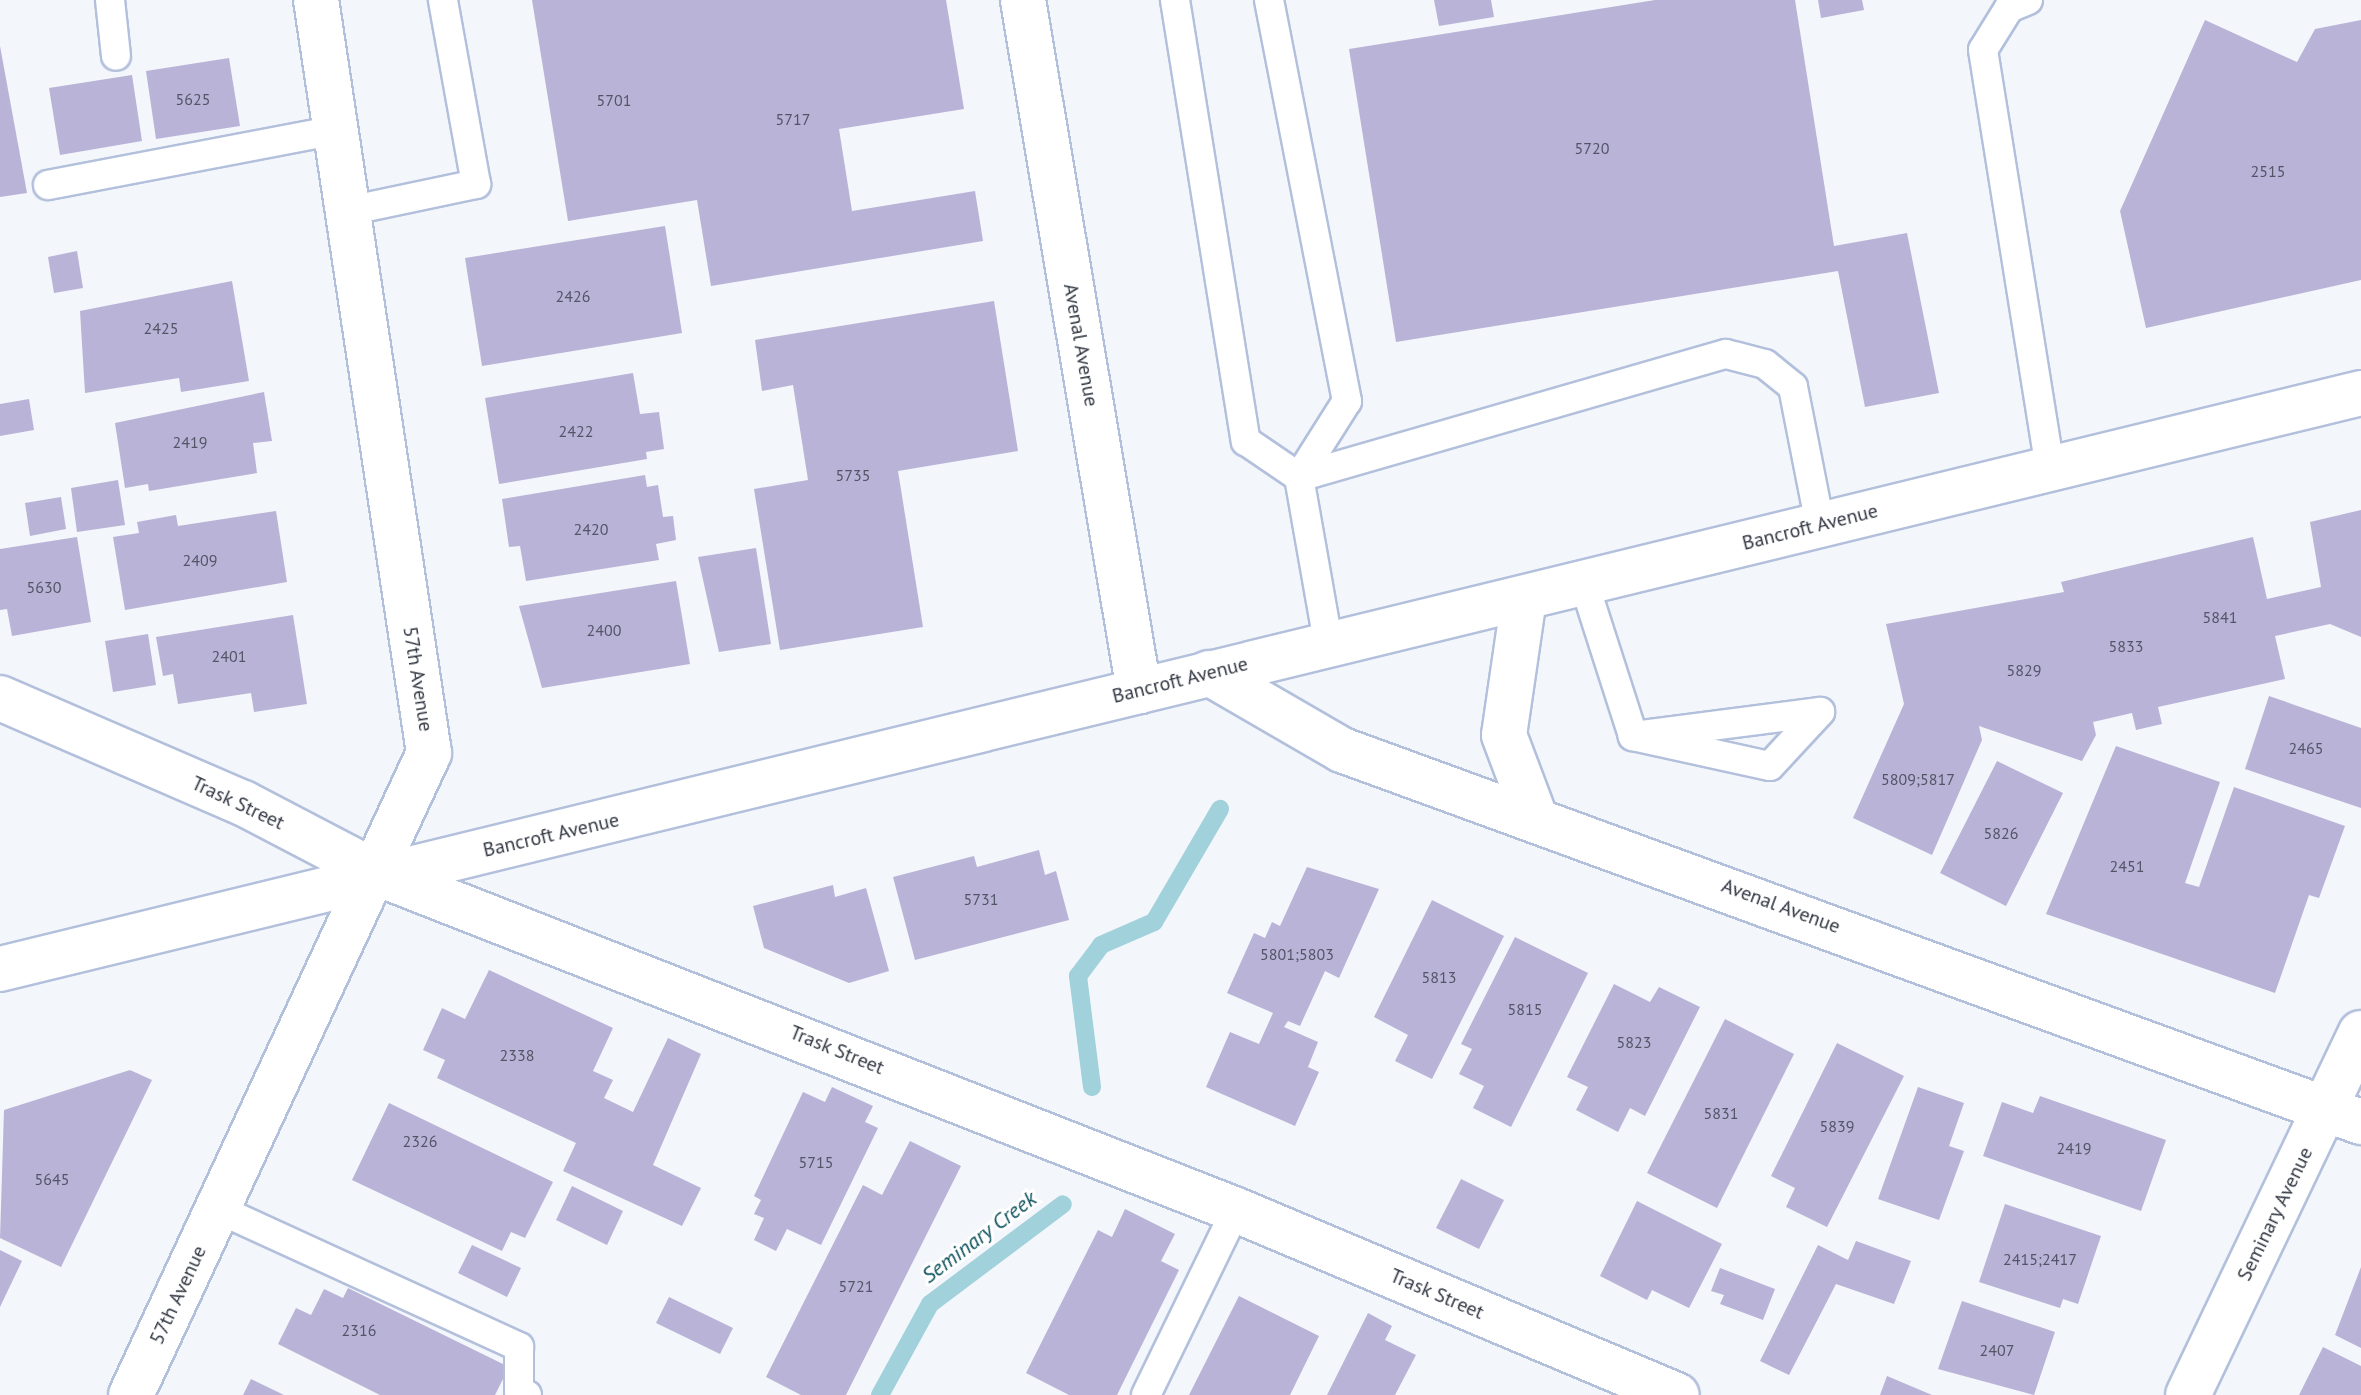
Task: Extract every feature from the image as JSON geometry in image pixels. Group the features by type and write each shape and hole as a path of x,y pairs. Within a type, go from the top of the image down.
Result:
{"street":[{"name":"57th Avenue","path":"131,1395 379,874 429,753 316,0"},
{"name":"Avenal Avenue","path":"1023,0 1139,691"},
{"name":"Bancroft Avenue","path":"0,969 1328,642 1524,598 2361,393"},
{"path":"2303,406 2361,419"},
{"path":"1524,598 1504,735 1534,815"},
{"name":"Avenal Avenue","path":"1209,673 1342,750 1534,815 2344,1114"},
{"name":"Trask Street","path":"0,698 243,803 379,874 1236,1210 1677,1395"},
{"name":"Seminary Avenue","path":"2188,1395 2344,1114 2361,1033"}],"lane":[{"path":"110,0 116,56"},
{"path":"348,211 476,184 443,0"},
{"path":"1175,0 1246,441 1299,477"},
{"path":"1269,0 1347,401 1299,477 1328,642"},
{"path":"2015,3 1983,50 2050,469"},
{"path":"48,185 336,130"},
{"path":"1299,477 1726,354 1765,364 1793,387 1820,525"},
{"path":"1584,583 1633,736"},
{"path":"1820,712 1770,766 1633,736 1679,730 1820,712"},
{"path":"218,1209 519,1347 519,1391 527,1395"},
{"path":"1146,1395 1236,1210"}],"building":[{"path":"532,0 946,0 964,109 839,129 852,211 975,191 983,241 711,286 697,200 568,221"},
{"path":"1434,0 1491,0 1494,17 1439,26"},
{"path":"1655,0 1795,0 1834,246 1907,233 1939,393 1865,407 1838,271 1396,342 1349,49"},
{"path":"1818,0 1862,0 1864,10 1821,18"},
{"path":"2205,20 2297,62 2315,29 2361,20 2361,280 2146,328 2120,211"},
{"path":"0,46 27,193 0,197"},
{"path":"229,58 240,126 156,139 146,71"},
{"path":"132,75 142,141 60,155 49,88"},
{"path":"665,226 682,333 482,366 465,258"},
{"path":"77,251 83,288 54,293 48,257"},
{"path":"232,281 249,381 181,392 179,378 85,393 80,311"},
{"path":"994,301 1018,451 898,471 923,627 780,650 754,489 808,480 793,385 762,391 755,340"},
{"path":"633,373 640,414 659,412 664,449 646,452 647,459 499,484 485,398"},
{"path":"264,392 272,441 253,443 257,473 149,491 148,484 125,488 115,423"},
{"path":"29,399 34,430 0,436 0,404"},
{"path":"645,475 647,487 658,485 663,517 673,516 676,540 656,544 659,560 526,581 520,546 509,547 502,499"},
{"path":"118,480 125,525 77,532 71,488"},
{"path":"61,497 66,529 30,536 25,503"},
{"path":"2361,510 2361,637 2330,624 2275,636 2285,679 2158,707 2162,724 2136,730 2132,713 2093,722 2096,735 2082,761 1979,726 1982,740 1932,855 1853,818 1904,704 1886,624 2064,592 2061,582 2253,537 2267,599 2321,587 2310,522"},
{"path":"276,511 287,582 125,610 113,537 139,533 137,522 176,515 178,526"},
{"path":"77,537 91,622 12,636 7,609 0,610 0,549"},
{"path":"756,548 771,644 719,652 698,557"},
{"path":"676,581 690,664 542,688 519,606"},
{"path":"293,615 307,704 254,712 251,693 178,704 173,674 163,676 156,637"},
{"path":"148,634 156,685 113,692 105,641"},
{"path":"2269,696 2361,728 2361,808 2245,769"},
{"path":"2116,746 2220,782 2185,883 2199,887 2234,787 2345,826 2319,898 2309,895 2275,993 2046,914"},
{"path":"1997,761 2063,793 2006,906 1940,873"},
{"path":"1039,850 1045,875 1056,871 1069,920 915,960 893,877 974,856 977,867"},
{"path":"1307,867 1379,889 1339,978 1325,971 1300,1026 1288,1021 1284,1027 1318,1042 1308,1067 1319,1072 1295,1126 1206,1087 1230,1032 1259,1044 1273,1013 1227,993 1254,933 1265,938 1272,922 1280,926"},
{"path":"833,885 835,897 866,888 889,971 849,983 764,948 753,906"},
{"path":"1432,900 1504,936 1432,1079 1395,1061 1408,1035 1374,1017"},
{"path":"1515,937 1588,973 1511,1127 1473,1108 1484,1086 1459,1074 1472,1049 1461,1044"},
{"path":"489,970 613,1028 593,1071 613,1080 604,1098 633,1112 668,1038 701,1054 653,1165 701,1188 682,1226 563,1171 576,1143 437,1078 445,1060 423,1050 442,1008 465,1019"},
{"path":"1614,984 1650,1002 1659,987 1700,1007 1645,1116 1630,1108 1618,1132 1576,1110 1588,1087 1567,1077"},
{"path":"1725,1019 1794,1054 1717,1208 1647,1173"},
{"path":"1837,1043 1904,1076 1827,1227 1786,1207 1795,1188 1771,1176"},
{"path":"130,1070 152,1080 61,1267 0,1238 4,1110"},
{"path":"832,1087 873,1106 865,1122 878,1128 821,1245 787,1229 776,1251 754,1240 764,1218 754,1214 761,1200 754,1196 803,1092 825,1102"},
{"path":"1918,1087 1964,1103 1949,1146 1964,1151 1939,1220 1878,1199"},
{"path":"2040,1096 2166,1140 2141,1211 1983,1156 2002,1102 2033,1113"},
{"path":"389,1103 553,1182 525,1238 511,1232 502,1251 352,1180"},
{"path":"910,1141 961,1166 846,1395 801,1395 766,1377 863,1185 882,1195"},
{"path":"1461,1179 1504,1200 1479,1249 1436,1228"},
{"path":"572,1186 623,1211 607,1245 556,1220"},
{"path":"1637,1201 1722,1244 1689,1308 1652,1290 1647,1300 1600,1276"},
{"path":"2005,1204 2101,1236 2078,1304 2063,1299 2060,1308 1979,1282"},
{"path":"1125,1209 1175,1234 1161,1261 1179,1270 1117,1395 1069,1395 1026,1373 1098,1230 1112,1237"},
{"path":"1856,1241 1911,1261 1894,1304 1836,1284 1789,1375 1760,1361 1818,1245 1848,1260"},
{"path":"472,1245 521,1268 507,1297 458,1273"},
{"path":"0,1250 22,1261 0,1307"},
{"path":"2361,1267 2361,1348 2335,1335"},
{"path":"1720,1268 1775,1289 1763,1320 1720,1304 1724,1295 1711,1291"},
{"path":"348,1288 509,1367 495,1395 380,1395 278,1344 296,1308 311,1315 324,1289 343,1298"},
{"path":"1239,1296 1319,1336 1290,1395 1189,1395"},
{"path":"669,1297 733,1328 720,1354 656,1323"},
{"path":"1962,1301 2055,1332 2034,1395 1938,1369"},
{"path":"1368,1313 1392,1326 1385,1340 1416,1355 1395,1395 1327,1395"},
{"path":"2323,1347 2361,1366 2361,1395 2299,1395"},
{"path":"1887,1376 1932,1395 1880,1395"},
{"path":"251,1379 284,1395 243,1395"}],"waterway":[{"name":"Seminary Creek","path":"1092,1087 1078,976 1101,945 1154,922 1220,809"},
{"name":"Seminary Creek","path":"880,1395 930,1304 1063,1204"}]}
